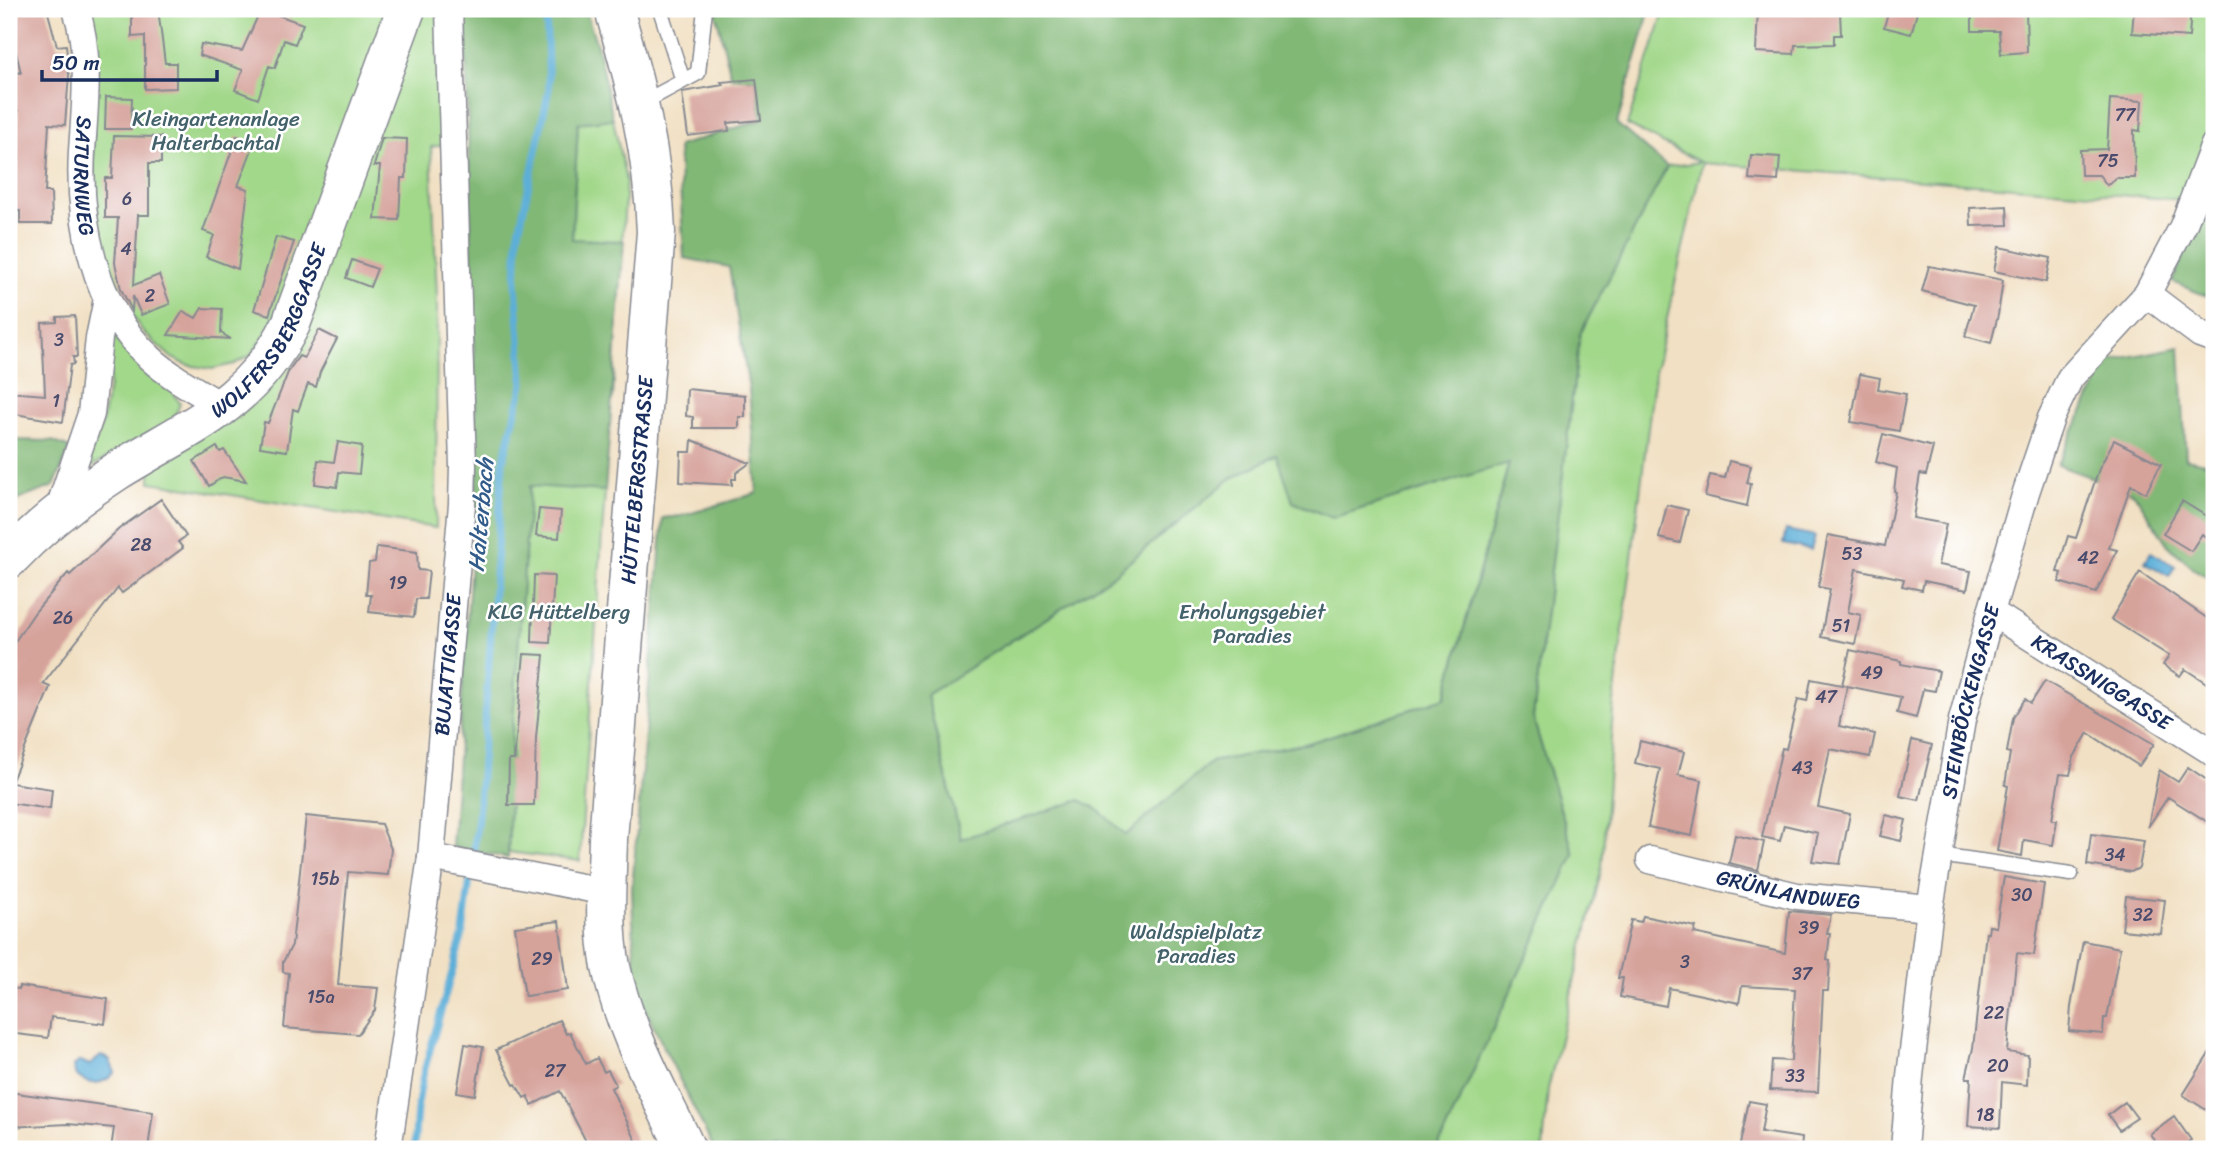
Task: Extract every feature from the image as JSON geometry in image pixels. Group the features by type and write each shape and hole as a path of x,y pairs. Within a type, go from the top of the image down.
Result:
{"main road":[{"name":"WOLFERSBERGGASSE","path":"9,559 57,515 118,471 224,407 261,372 282,343 406,9"},
{"name":"HÜTTELBERGSTRASSE","path":"614,9 640,104 652,163 656,232 606,892 611,965 623,1010 687,1149"}],"street":[{"name":"SATURNWEG","path":"76,9 83,34 86,84 81,182 83,211 89,243 107,299 134,340 149,357 224,407"},
{"name":"BUJATTIGASSE","path":"388,1149 431,857 460,531 463,466 449,9"},
{"name":"STEINBÖCKENGASSE","path":"1904,1149 1930,908 1962,720 1991,611 2051,418 2070,378 2147,294 2183,226 2214,145"},
{"path":"2147,294 2200,334 2214,339"},
{"name":"SATURNWEG","path":"57,515 91,414 99,338 107,299"},
{"name":"KRASSNIGGASSE","path":"1991,611 2214,753"},
{"path":"431,857 606,892"},
{"name":"GRÜNLANDWEG","path":"1650,860 1797,896 1930,908"}],"lane":[{"path":"660,9 683,81"},
{"path":"640,104 698,73 705,9"},
{"path":"1939,855 2071,874"}],"green space":[{"name":"Kleingartenanlage Halterbachtal","path":"88,9 391,9 276,322 250,356 234,364 212,369 187,365 172,358 145,334 117,290 96,228"},
{"name":"Kleingartenanlage Halterbachtal","path":"416,9 440,9 443,145 431,147 437,298 436,528 150,482 150,463 228,415"},
{"path":"465,9 585,9 597,45 613,119 578,123 572,239 624,241 605,491 530,486 512,733 508,858 452,847 477,472"},
{"name":"Waldspielplatz Paradies","path":"715,9 1650,9 1617,124 1667,167 1580,334 1533,718 1574,855 1437,1149 714,1149 646,1011 635,982 632,889 663,518 682,516 757,493 749,389 729,267 684,258 678,146 761,120 756,79 731,77","holes":["1277,455 1293,502 1332,518 1509,463 1445,698 1309,743 1211,762 1126,835 1096,808 1080,800 961,839 927,695 1112,576 1230,479"]},
{"path":"1665,9 2214,9 2214,115 2183,200 1702,163 1655,372 1613,710 1602,867 1548,1089 1543,1149 1437,1149 1574,855 1533,718 1580,334 1667,167 1700,162 1627,125"},
{"path":"613,119 626,181 613,399 572,240 578,123"},
{"path":"2214,184 2214,299 2172,282"},
{"path":"111,336 114,336 143,368 171,388 180,404 173,420 84,471 101,427 109,386"},
{"path":"2180,347 2186,459 2214,465 2214,543 2209,551 2214,554 2214,581 2194,569 2168,545 2134,493 2057,465 2108,361"},
{"path":"9,440 52,441 70,448 54,486 20,499 9,508"},
{"name":"Erholungsgebiet Paradies","path":"1278,455 1293,502 1332,518 1509,462 1445,698 1309,743 1211,762 1152,865 961,839 927,695 1112,576 1230,479"},
{"name":"KLG Hüttelberg","path":"530,485 605,491 580,861 508,852 512,733"}],"water":[{"path":"1786,530 1815,536 1811,550 1783,544"},
{"path":"2151,552 2175,566 2169,576 2145,562"},
{"path":"101,1056 109,1059 115,1072 106,1080 90,1083 75,1074 74,1066 80,1061 90,1065"}],"building":[{"path":"9,9 47,9 57,46 66,45 69,75 65,125 49,124 45,192 51,192 52,224 20,224 20,211 10,211 10,192 14,192 18,111 10,111 9,108 9,72 21,73 9,24"},
{"path":"132,9 158,9 165,63 176,63 176,88 145,89 145,36 132,37"},
{"path":"261,9 303,24 295,44 284,40 275,68 269,66 258,99 235,90 243,70 199,55 201,44 242,51"},
{"path":"1758,9 1785,9 1789,13 1840,11 1841,35 1834,35 1834,44 1795,45 1794,54 1756,52"},
{"path":"1889,9 1918,9 1911,34 1884,27"},
{"path":"1972,9 2026,9 2027,52 2001,54 1999,31 1972,31"},
{"path":"2134,9 2191,9 2189,37 2132,33"},
{"path":"756,79 761,120 728,123 729,131 688,136 682,92 723,85 721,82"},
{"path":"106,97 132,98 131,129 105,129"},
{"path":"2110,99 2142,101 2140,131 2134,130 2135,178 2116,178 2107,185 2099,175 2081,175 2080,150 2107,149"},
{"path":"114,136 161,137 161,163 149,163 149,215 138,215 134,285 159,275 170,304 141,315 133,296 132,311 121,289 115,263 118,218 105,218 105,178 112,178"},
{"path":"237,136 254,144 238,186 248,189 238,269 206,257 214,235 203,231"},
{"path":"382,138 407,139 406,178 401,178 399,220 375,219 380,166 374,166"},
{"path":"1751,155 1780,157 1778,181 1749,179"},
{"path":"2007,206 2008,225 1971,226 1970,208"},
{"path":"276,237 294,242 269,315 254,310"},
{"path":"1999,247 2051,258 2046,282 1994,271"},
{"path":"352,260 377,269 370,287 346,278"},
{"path":"1929,266 2003,280 1991,343 1965,336 1974,305 1922,291"},
{"path":"202,308 222,309 221,333 231,339 168,335 183,311 196,318"},
{"path":"75,316 77,357 73,357 74,364 70,365 63,422 9,413 9,392 45,395 42,323 57,322 57,317"},
{"path":"319,330 337,339 320,372 316,387 308,384 298,411 293,409 287,451 260,447 264,422 268,423 289,370 299,356 304,358"},
{"path":"1860,374 1880,378 1878,389 1906,394 1899,431 1851,422"},
{"path":"687,389 745,395 745,417 739,417 739,428 693,428 693,417 686,416"},
{"path":"1883,434 1933,447 1926,475 1920,474 1913,518 1946,524 1938,565 1971,571 1967,590 1924,581 1922,590 1902,586 1904,579 1856,569 1848,612 1861,615 1855,644 1821,637 1830,589 1818,587 1828,535 1885,546 1896,492 1897,468 1876,462"},
{"path":"692,440 750,463 736,473 732,485 680,482 681,452 691,452"},
{"path":"2114,440 2161,464 2146,493 2131,485 2109,548 2117,550 2096,593 2059,582 2062,573 2057,572 2068,536 2076,538 2099,469"},
{"path":"338,442 362,446 359,474 339,472 337,487 315,484 318,460 334,462"},
{"path":"217,447 220,452 224,450 246,481 223,477 209,486 194,461"},
{"path":"1729,461 1751,466 1747,483 1751,484 1747,506 1705,496 1710,475 1725,478"},
{"path":"161,499 186,536 178,542 183,548 122,593 118,588 43,684 50,687 11,783 52,789 50,809 9,803 9,650 35,612 68,573 70,575 119,529"},
{"path":"2182,501 2214,521 2207,538 2202,534 2191,551 2163,534"},
{"path":"1667,505 1688,510 1680,543 1659,538"},
{"path":"539,509 561,511 559,538 536,536"},
{"path":"377,547 417,552 418,570 429,571 426,599 416,599 414,617 369,612 371,595 366,595 369,563 375,562"},
{"path":"2140,572 2214,623 2214,688 2185,669 2180,676 2163,665 2169,656 2111,619"},
{"path":"534,575 554,576 550,643 532,642"},
{"path":"1850,650 1939,671 1935,691 1923,689 1916,718 1897,713 1901,697 1842,685"},
{"path":"524,654 544,655 536,738 534,805 508,805 509,760 514,760"},
{"path":"1811,679 1847,686 1839,726 1875,734 1870,757 1830,749 1818,807 1850,814 1840,864 1812,861 1818,833 1784,825 1780,841 1762,837 1782,748 1786,749 1798,699 1807,701"},
{"path":"2045,681 2154,744 2139,766 2088,733 2074,757 2070,775 2060,774 2052,820 2057,820 2053,845 2024,840 2022,856 1997,851 2008,786 2005,785 2010,753 2007,752 2013,718 2025,699 2031,703"},
{"path":"1912,740 1932,745 1919,800 1900,796"},
{"path":"1640,741 1684,752 1678,775 1702,780 1692,836 1648,827 1660,769 1635,763"},
{"path":"2188,767 2214,785 2214,826 2168,797 2148,827 2159,770 2178,782"},
{"path":"1886,815 1906,820 1901,841 1880,836"},
{"path":"306,816 381,824 391,849 388,875 348,872 338,985 378,988 375,1010 358,1034 284,1028 289,973 283,972 283,962 292,945"},
{"path":"2091,834 2144,841 2139,868 2131,872 2087,865"},
{"path":"1735,835 1764,842 1758,870 1729,863"},
{"path":"2004,877 2044,884 2034,955 2017,953 2007,1052 2028,1055 2027,1085 2002,1082 2000,1128 1968,1126 1971,1078 1966,1078 1973,1048 1986,932 1988,933 1989,926 1996,927"},
{"path":"2126,896 2165,900 2161,934 2122,930"},
{"path":"1789,911 1831,915 1827,933 1830,933 1827,960 1830,961 1828,991 1823,991 1818,1092 1770,1090 1772,1060 1791,1061 1795,989 1742,986 1739,1003 1669,988 1666,1006 1620,997 1623,978 1618,978 1631,920 1641,922 1643,916 1696,927 1694,933 1785,953"},
{"path":"559,921 568,990 525,996 515,927"},
{"path":"2083,941 2120,948 2107,1018 2104,1018 2103,1034 2069,1031"},
{"path":"19,986 108,999 105,1024 51,1017 48,1038 9,1033 9,988 19,989"},
{"path":"559,1020 566,1034 570,1032 586,1064 597,1058 604,1072 608,1070 616,1085 611,1088 640,1149 590,1149 560,1091 532,1105 528,1096 524,1098 516,1084 514,1085 496,1050"},
{"path":"465,1044 483,1047 475,1095 457,1092"},
{"path":"2214,1046 2214,1115 2183,1095"},
{"path":"9,1092 153,1112 148,1149 111,1149 114,1128 68,1124 9,1127"},
{"path":"1749,1101 1766,1104 1761,1132 1802,1138 1801,1149 1739,1149"},
{"path":"2125,1102 2137,1118 2119,1130 2108,1115"},
{"path":"2174,1116 2191,1140 2178,1149 2161,1149 2150,1134"}],"waterway":[{"name":"Halterbach","path":"414,1149 423,1075 463,933 478,817 503,463 523,384 516,285 518,236 549,89 546,9"}]}
